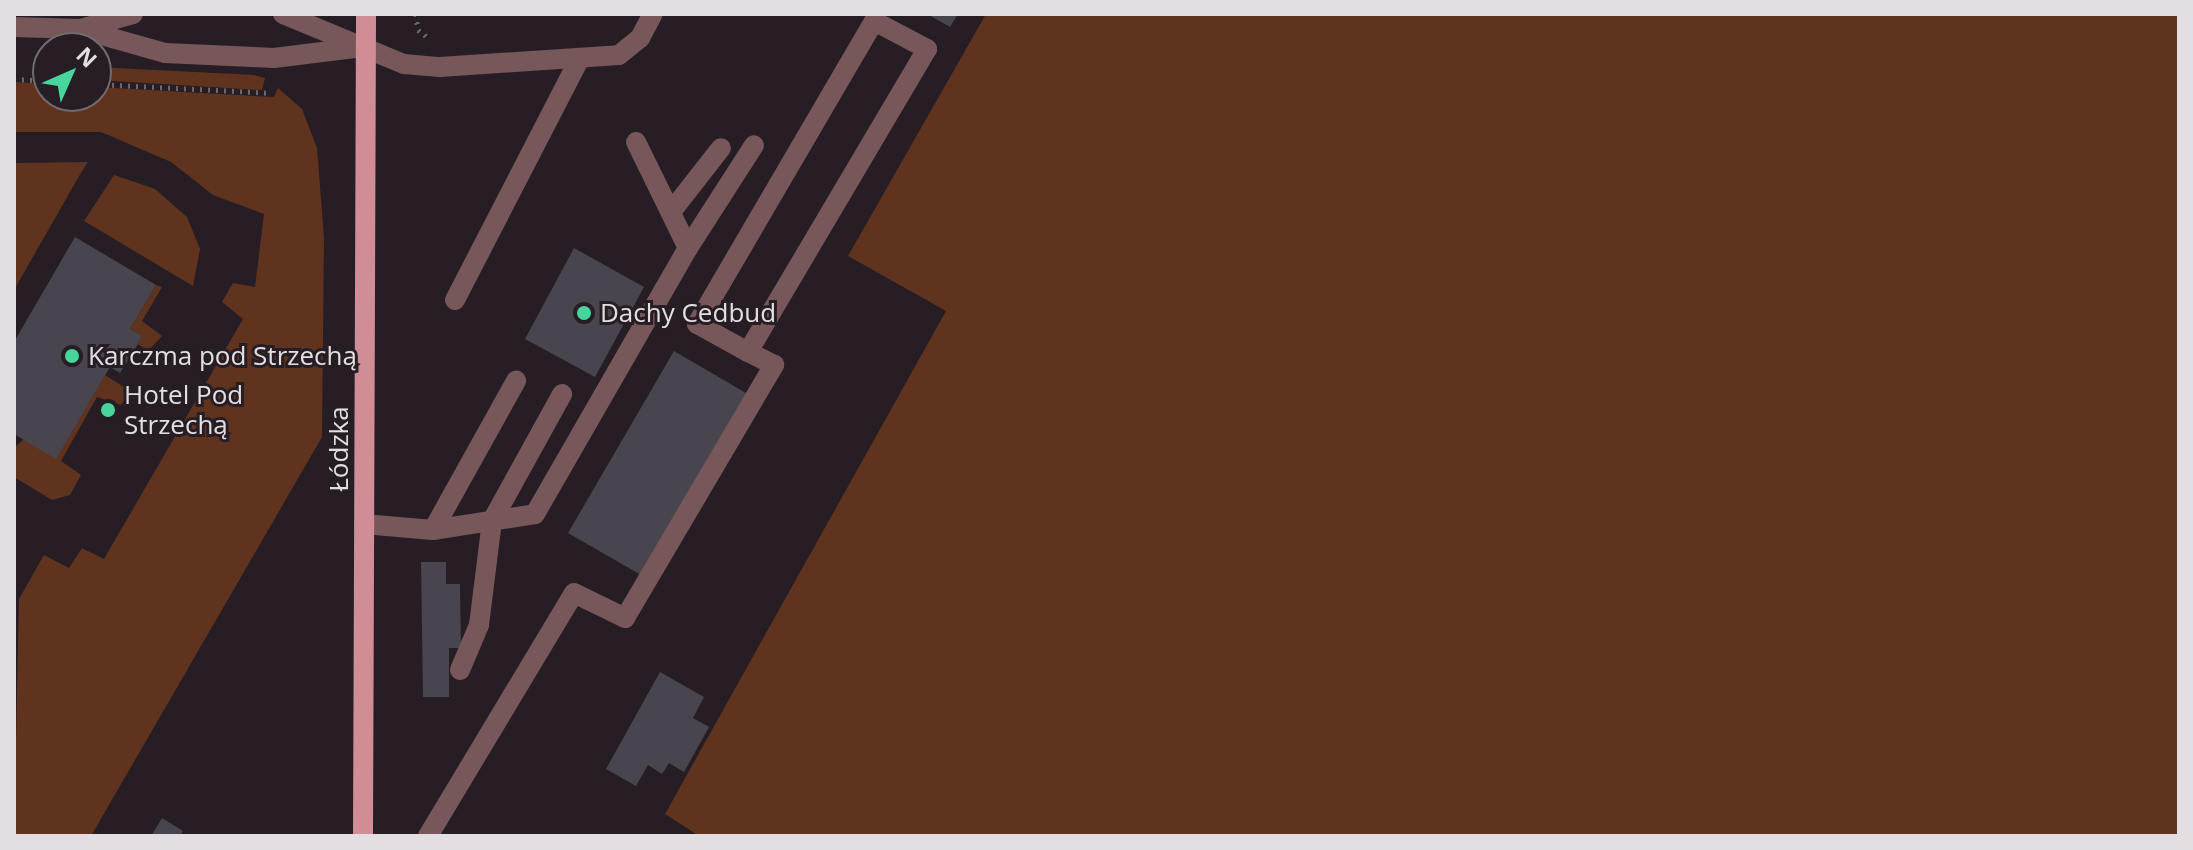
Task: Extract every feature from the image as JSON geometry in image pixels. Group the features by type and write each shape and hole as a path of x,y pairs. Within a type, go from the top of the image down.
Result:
{"main road":[{"name":"Łódzka","path":"365,836 366,14"}],"street":[{"path":"80,29 133,14"},
{"path":"283,14 404,64 440,67 579,60 630,48 653,14"},
{"path":"428,836 574,593 625,618 774,365 748,352 697,324 874,21 927,49 748,352"},
{"path":"14,27 80,29 165,53 274,58 366,47"},
{"path":"455,300 579,60"},
{"path":"636,142 688,248"},
{"path":"364,524 433,530 535,514 688,248 754,145"},
{"path":"671,212 721,148"},
{"path":"433,530 516,381"},
{"path":"460,670 479,625 492,521 562,394"}],"path":[{"path":"416,14 418,30 440,47"},
{"path":"112,85 272,93"}],"shaded area":[{"path":"986,14 2179,14 2179,836 699,836 665,814 946,311 848,256"},
{"path":"112,68 254,75 265,78 262,90 112,81"},
{"path":"14,82 32,83 32,112 112,112 112,88 274,97 278,88 302,109 317,148 324,238 322,437 91,836 14,836 19,599 44,555 69,568 82,548 104,559 243,319 222,302 233,283 255,287 264,214 213,195 171,162 101,132 14,132"},
{"path":"88,162 82,171 14,290 14,163"},
{"path":"114,175 155,189 187,217 200,249 193,286 84,221"},
{"path":"156,285 162,287 142,321 162,336 148,351 138,344 142,336 130,329"},
{"path":"105,375 130,391 121,405 97,397 61,461 81,475 70,495 52,500 14,477 14,448 24,439 56,458"}],"building":[{"path":"927,14 958,14 950,27"},
{"name":"Karczma pod Strzechą","path":"75,237 156,285 130,329 142,336 138,344 120,373 110,367 56,459 14,434 14,342"},
{"name":"Dachy Cedbud","path":"574,248 644,287 595,377 525,339"},
{"path":"674,351 746,393 641,575 568,533"},
{"path":"421,562 446,562 446,584 460,584 461,648 449,648 449,697 423,697"},
{"path":"660,672 704,697 693,718 709,727 684,772 669,763 662,774 648,765 636,786 606,769"},
{"path":"162,818 183,831 180,836 151,836"}],"place":[{"name":"Dachy Cedbud","path":"584,313"},
{"name":"Karczma pod Strzechą","path":"72,356"},
{"name":"Hotel Pod Strzechą","path":"108,410"}]}
